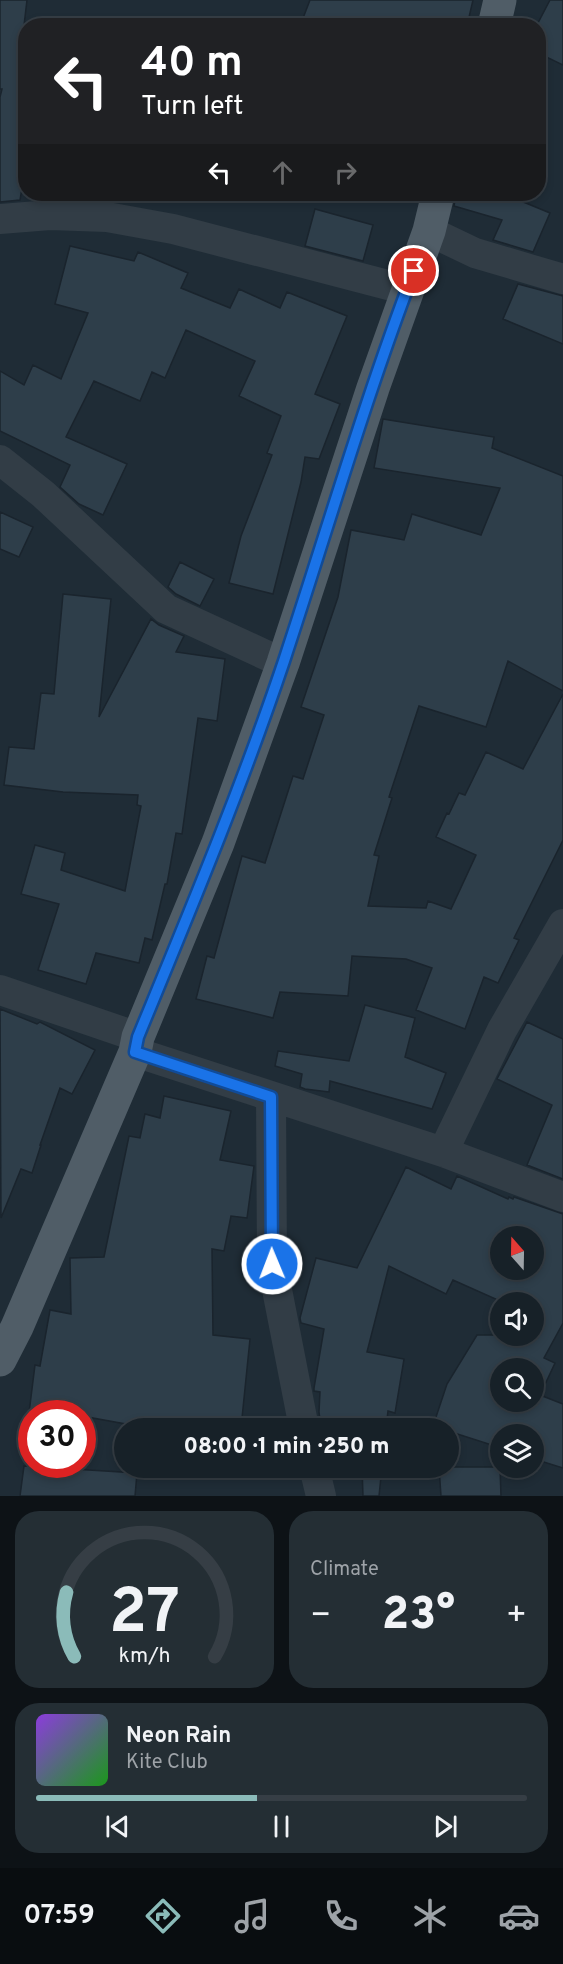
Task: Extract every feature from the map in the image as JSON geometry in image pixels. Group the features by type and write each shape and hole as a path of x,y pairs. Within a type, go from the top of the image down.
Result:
{"main road":[{"path":"496,18 500,0"},
{"path":"0,1360 17,1327 137,1044 218,843 283,663 373,388 429,231 436,201"}],"street":[{"path":"0,219 50,215 107,217 173,229 407,290"},
{"path":"429,231 474,253 563,279"},
{"path":"0,460 43,494 166,609 283,663"},
{"path":"443,1152 502,1030 563,924"},
{"path":"0,990 271,1097 443,1152 563,1197"},
{"path":"271,1097 272,1264 302,1418"},
{"path":"317,1478 321,1496"}],"building":[{"path":"0,0 27,0 25,18 18,18 18,200 0,202 0,97 2,89 0,89"},
{"path":"310,0 473,0 469,18 303,18"},
{"path":"550,0 563,0 563,65 546,57 546,18 541,18"},
{"path":"455,201 521,201 550,213 533,252 493,240 502,220 454,206"},
{"path":"315,209 373,225 363,261 305,246"},
{"path":"70,246 134,261 138,252 188,273 181,288 230,308 239,289 280,308 287,292 347,316 315,394 340,404 319,459 305,457 273,594 229,583 241,536 272,455 267,453 281,416 239,396 255,361 186,330 165,378 152,372 140,401 94,381 66,437 127,464 103,515 79,504 60,487 70,465 0,431 0,371 24,385 33,365 61,379 88,313 55,304"},
{"path":"518,284 563,296 563,344 503,319"},
{"path":"383,419 494,437 492,448 563,476 563,691 508,661 486,727 419,706 389,797 392,798 374,855 379,856 368,906 426,908 428,901 451,909 476,855 436,837 447,813 449,814 459,793 465,795 486,752 523,769 563,694 563,840 514,938 519,940 498,983 484,977 465,1029 416,1010 432,968 406,959 352,956 348,996 280,992 273,1018 196,999 207,956 214,958 242,856 265,863 293,776 303,779 324,715 301,707 338,597 351,530 404,540 412,514 481,535 500,488 374,468"},
{"path":"0,512 33,527 19,557 0,549"},
{"path":"180,562 214,579 200,606 176,594 168,587"},
{"path":"63,594 111,599 99,717 151,619 184,636 176,652 225,659 217,721 198,718 182,834 176,833 167,884 165,884 152,940 145,938 139,963 96,953 86,984 38,970 59,904 21,894 35,845 65,853 61,870 125,891 141,806 137,805 138,795 63,792 4,785 9,747 34,749 41,693 54,694"},
{"path":"365,1005 415,1018 405,1057 446,1073 432,1109 330,1081 329,1092 305,1089 300,1087 302,1074 275,1066 278,1051 349,1061"},
{"path":"0,1009 37,1024 40,1022 95,1050 72,1094 60,1088 32,1173 21,1169 1,1218"},
{"path":"527,1022 563,1039 563,1179 527,1165 552,1105 497,1079"},
{"path":"164,1096 231,1111 220,1160 254,1166 247,1218 231,1216 224,1251 212,1249 213,1335 250,1339 242,1418 114,1418 114,1422 96,1419 96,1400 31,1400 35,1365 40,1366 50,1310 71,1314 70,1258 104,1257 129,1136 140,1138 145,1114 160,1118"},
{"path":"406,1167 451,1189 457,1176 508,1199 514,1197 563,1214 563,1323 544,1358 490,1358 490,1412 544,1412 544,1397 563,1404 563,1468 544,1462 544,1424 490,1424 490,1444 459,1435 459,1418 436,1418 447,1384 477,1335 490,1335 490,1346 544,1346 544,1292 490,1292 490,1296 453,1280 446,1294 389,1266 367,1352 404,1359 395,1413 388,1411 387,1418 320,1418 320,1392 314,1391 314,1388 324,1329 301,1323 300,1318 316,1258 357,1268"},
{"path":"544,1358 555,1363 544,1386"},
{"path":"459,1467 490,1467 490,1478 500,1478 501,1496 441,1496 440,1478 459,1478"},
{"path":"96,1470 114,1472 114,1478 137,1478 135,1496 20,1496 22,1478 96,1478"},
{"path":"362,1478 381,1478 379,1496 363,1496"}],"route":[{"path":"272,1264 271,1097 135,1052 138,1037 218,843 283,663 373,388 414,271"}]}
